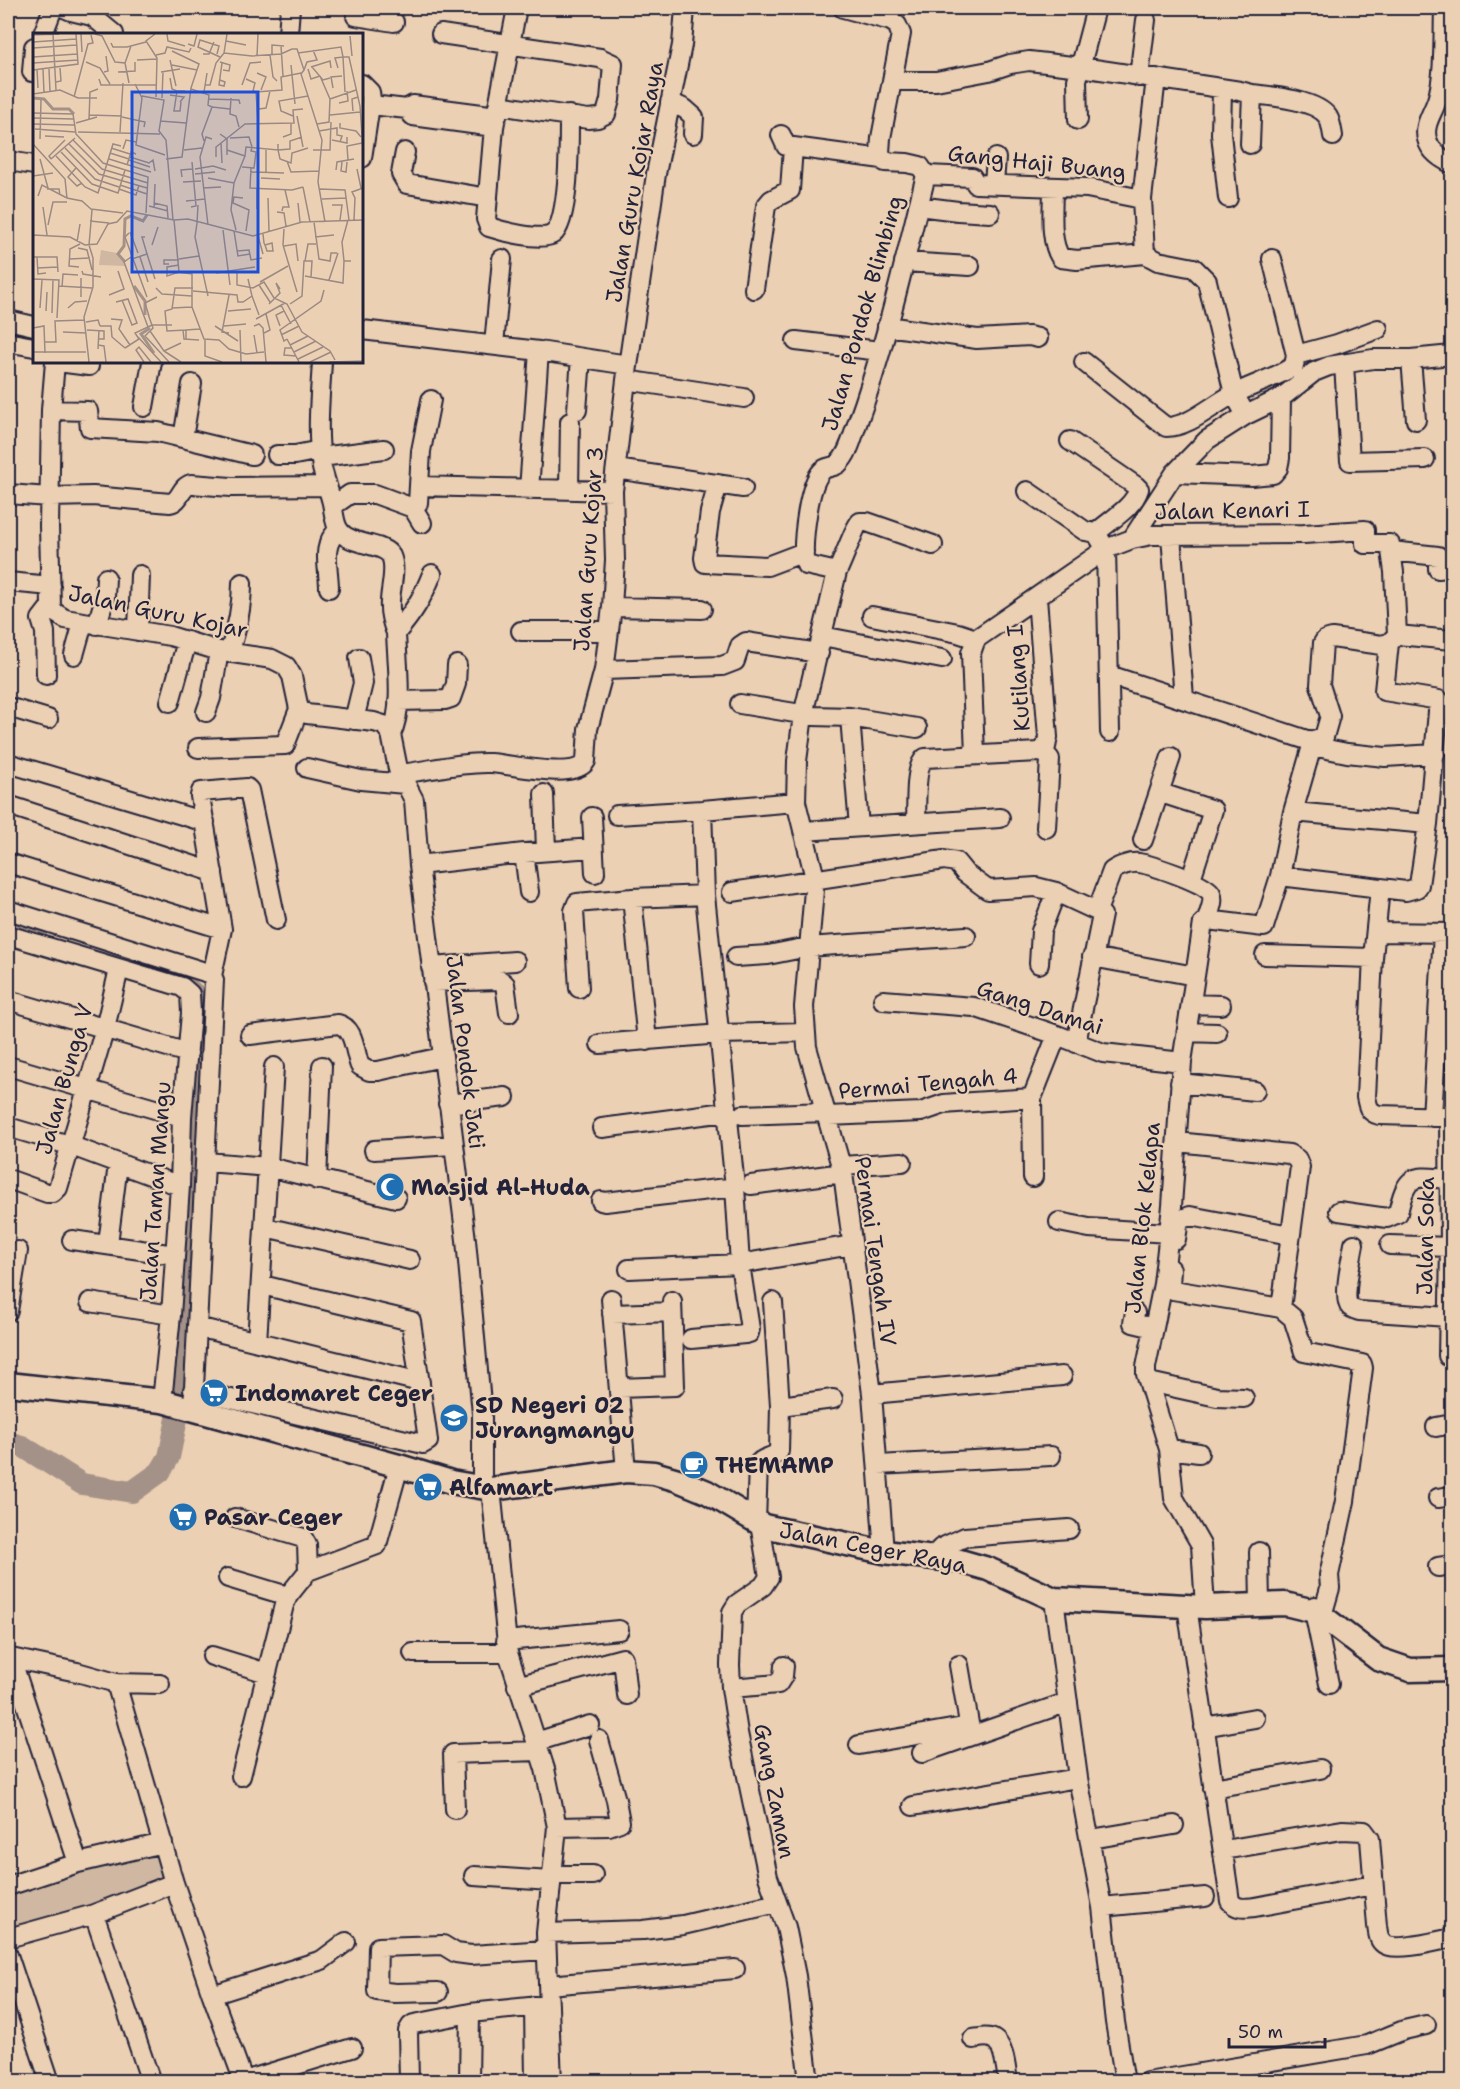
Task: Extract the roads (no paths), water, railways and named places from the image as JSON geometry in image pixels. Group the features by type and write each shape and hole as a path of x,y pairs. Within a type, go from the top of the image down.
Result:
{"main road":[{"name":"Jalan Ceger Raya","path":"8,1384 164,1401 193,1402 451,1482 487,1488 626,1471 654,1473 707,1492 763,1525 884,1552 960,1561 988,1569 1054,1599 1196,1606 1286,1604 1317,1616 1378,1659 1410,1670 1452,1669"}],"street":[{"path":"43,33 53,8"},
{"path":"64,8 71,11 92,12 113,33"},
{"path":"288,33 290,8"},
{"path":"517,8 497,116 486,219 489,227 532,236 546,237 554,234 561,224 570,161 569,115"},
{"name":"Jalan Guru Kojar Raya","path":"627,373 656,174 682,45 685,8"},
{"name":"Jalan Pondok Blimbing","path":"804,552 810,492 815,479 824,469 836,465 845,455 857,425 887,326 926,175 920,166 885,162 882,159 881,138 893,81 900,28 891,21 843,8"},
{"path":"1437,8 1444,8 1443,57 1437,99 1426,129 1427,140 1432,150 1443,160 1452,164"},
{"path":"1078,120 1077,81 1095,12"},
{"path":"356,20 394,22"},
{"path":"1145,254 1142,199 1147,77 1146,20"},
{"path":"371,105 407,109 414,105 497,116 569,115 588,119 606,114 614,67 612,62 600,58 441,34"},
{"path":"32,72 33,60"},
{"path":"893,81 936,81 989,71 1010,64 1029,62 1081,67 1287,99 1317,109 1329,118 1333,136"},
{"path":"363,85 370,92 371,105 363,152"},
{"path":"1222,89 1221,134 1228,198"},
{"path":"1250,144 1252,94"},
{"path":"670,102 685,109 694,117 693,134"},
{"path":"570,161 588,119"},
{"path":"754,289 766,206 771,200 790,190 787,141 882,159"},
{"path":"405,152 401,174 407,184 488,198"},
{"path":"994,183 996,158"},
{"path":"8,161 33,165"},
{"name":"Gang Haji Buang","path":"926,175 972,177 976,184 1087,188 1142,199"},
{"path":"1053,188 1053,238 1057,253 1061,258 1077,260 1145,254 1158,261 1194,268 1207,280 1234,394 1246,415"},
{"path":"918,206 958,212 990,213"},
{"path":"494,345 502,259"},
{"path":"1175,472 1252,476 1273,474 1278,468 1281,398 1299,368 1272,259"},
{"path":"904,262 970,266"},
{"path":"8,320 33,326"},
{"path":"887,326 977,339 1029,336 1038,338"},
{"path":"1084,362 1166,426 1183,424 1234,394 1299,368 1337,344 1378,329"},
{"path":"363,330 494,345 581,358 627,373 744,398"},
{"path":"796,341 880,351"},
{"path":"12,344 33,347"},
{"path":"529,490 540,351"},
{"path":"1299,368 1314,372 1329,366 1372,359 1411,359 1452,355"},
{"path":"569,490 581,358"},
{"path":"1411,359 1416,420"},
{"name":"Jalan Guru Kojar","path":"57,363 51,410 49,497 51,606 54,612 59,617 90,624 138,631 187,641 224,652 272,659 286,666 292,676 299,709"},
{"path":"65,363 89,366"},
{"path":"144,408 152,363"},
{"path":"322,363 319,421 321,453 326,486 339,530 348,538 387,551 393,565 389,604 391,622 396,633 398,701 395,726 391,735"},
{"path":"1344,364 1350,461 1425,459"},
{"name":"Jalan Guru Kojar 3","path":"403,779 465,764 492,763 537,770 561,770 584,765 588,729 604,670 612,607 615,560 613,490 627,373"},
{"path":"183,438 192,384"},
{"path":"1132,539 1175,472 1208,440 1246,415 1281,398"},
{"path":"333,506 350,494 375,494 418,515 421,451 431,400"},
{"path":"51,410 88,411 90,428 158,432 252,455"},
{"path":"1070,441 1139,489 1138,494 1122,512 1108,522 1101,541 1110,732"},
{"path":"276,455 384,449"},
{"path":"616,469 743,488"},
{"path":"8,494 49,497 93,496 170,503 176,501 185,486 191,484 231,487 326,486"},
{"path":"718,484 711,512 705,563 767,566 804,552 806,565 837,572 847,554 856,525 860,522 867,522 933,545"},
{"path":"419,486 613,490"},
{"path":"1026,490 1101,541"},
{"path":"329,588 327,547 332,536 339,530"},
{"name":"Jalan Kenari I","path":"1101,541 1152,535 1304,534 1365,530 1365,544 1390,544 1391,550"},
{"path":"1171,536 1184,698"},
{"path":"975,755 971,653 976,639 1037,598 1101,541"},
{"path":"1280,876 1406,891 1417,888 1428,824 1439,700 1384,691 1393,639 1394,572 1391,550 1438,556 1438,569 1452,565"},
{"name":"Permai Tengah IV","path":"837,572 803,715 798,754 796,802 815,878 804,1007 805,1032 807,1047 842,1169 872,1394 884,1552"},
{"path":"396,633 415,612 432,574"},
{"path":"138,631 140,575"},
{"path":"74,655 105,597 106,578"},
{"path":"8,582 51,586"},
{"path":"206,712 224,652 237,626 242,601 242,583"},
{"name":"Kutilang I","path":"1037,598 1048,737 1046,747 1039,752"},
{"path":"46,675 45,632 41,619 51,606"},
{"path":"612,607 702,609"},
{"path":"872,616 958,633 976,639"},
{"path":"521,631 609,631"},
{"path":"1311,743 1324,737 1330,716 1320,685 1325,640 1332,638 1382,645 1393,639 1452,640"},
{"path":"170,702 187,641"},
{"path":"604,670 722,666 735,661 740,646 746,642 820,644 942,659"},
{"path":"354,720 363,683 359,658"},
{"path":"398,701 451,698 456,684 457,665"},
{"path":"1109,675 1347,753 1385,757 1435,754"},
{"path":"740,704 803,715 850,717 917,728"},
{"path":"8,706 48,719"},
{"path":"198,748 285,745 299,709 307,714 384,725 391,735"},
{"path":"850,717 859,827"},
{"name":"Jalan Pondok Jati","path":"391,735 396,759 415,807 418,865 466,1240 487,1488 507,1647 517,1686 540,1747 564,1827 552,1878 546,1942 548,1985 541,2006"},
{"path":"1207,920 1264,927 1280,876 1293,812 1311,743"},
{"path":"916,822 920,762 925,758 1039,752 1045,753 1050,759 1046,828"},
{"path":"1143,840 1161,793 1171,757"},
{"path":"8,763 205,822"},
{"path":"307,768 361,780 403,779"},
{"path":"276,920 249,790 247,788 201,792 222,929 212,976 215,985 210,1162 193,1402 423,1444"},
{"path":"1097,911 1112,871 1118,867 1138,863 1191,879 1213,810 1161,793"},
{"path":"544,795 546,851"},
{"path":"617,815 796,802"},
{"path":"8,805 213,872"},
{"path":"691,1339 749,1332 748,1262 743,1186 734,1114 720,1034 705,895 702,810"},
{"path":"1293,812 1428,824"},
{"path":"592,817 595,873"},
{"path":"804,831 1000,818"},
{"path":"418,865 593,848"},
{"path":"524,853 529,892"},
{"path":"732,892 944,860 956,862 965,873 988,890 1036,887 1056,892 1102,915 1076,1043"},
{"path":"8,862 222,929"},
{"name":"Jalan Blok Kelapa","path":"1191,879 1208,889 1212,895 1212,904 1207,920 1202,926 1182,1062 1163,1284 1146,1367 1169,1449 1174,1498 1201,1545 1196,1606 1204,1727 1230,1901 1239,1908 1373,1885"},
{"path":"1380,888 1373,958 1366,1096 1368,1109 1379,1115 1445,1117"},
{"path":"1039,964 1041,931 1056,892"},
{"path":"579,988 574,905 632,898 705,895"},
{"path":"632,898 648,1041"},
{"path":"8,910 206,972 212,976"},
{"path":"1376,932 1448,933"},
{"name":"Jalan Soka","path":"1448,933 1444,1050 1445,1117 1451,1179 1448,1356"},
{"path":"8,935 119,969"},
{"path":"736,957 768,955 808,947 966,936"},
{"path":"1265,955 1373,958"},
{"path":"1092,957 1195,976"},
{"path":"432,974 515,961"},
{"name":"Jalan Taman Mangu","path":"119,969 182,987 189,992 191,1000 164,1401"},
{"name":"Jalan Bunga V","path":"8,1179 46,1193 53,1193 58,1188 105,1028 119,969"},
{"path":"432,974 500,980 505,984 509,1013"},
{"path":"8,1000 188,1053"},
{"name":"Gang Damai","path":"883,1000 974,1007 1056,1035 1097,1052 1182,1062"},
{"path":"1191,1004 1221,1005"},
{"path":"250,1035 345,1025 350,1030 360,1066 369,1071 402,1067 442,1057"},
{"path":"600,1044 720,1034 805,1032"},
{"path":"1187,1032 1217,1033"},
{"path":"1034,1177 1032,1098 1056,1035"},
{"path":"317,1180 322,1065"},
{"path":"8,1066 182,1117"},
{"path":"257,1342 274,1067"},
{"path":"1180,1083 1255,1091"},
{"path":"448,1104 506,1097"},
{"name":"Permai Tengah 4","path":"602,1128 734,1114 921,1112 957,1103 1032,1098"},
{"path":"8,1127 69,1145 180,1186"},
{"path":"1187,1143 1289,1154 1297,1159 1300,1167 1281,1308"},
{"path":"374,1150 453,1145"},
{"path":"210,1162 269,1167 396,1198"},
{"path":"601,1201 743,1186 842,1169 902,1162"},
{"path":"108,1244 118,1164"},
{"path":"1339,1212 1392,1217 1398,1213 1406,1185 1416,1178 1451,1179"},
{"path":"1290,1235 1190,1216 1183,1218 1179,1220 1169,1281 1173,1290 1179,1292 1281,1308 1293,1318 1304,1352 1362,1364 1346,1501 1329,1575 1330,1588 1317,1616 1329,1684"},
{"path":"1059,1222 1089,1228 1168,1233"},
{"path":"265,1227 410,1260"},
{"path":"72,1240 175,1255"},
{"path":"1354,1244 1347,1289 1347,1301 1350,1306 1359,1311 1448,1317"},
{"path":"629,1269 748,1262 852,1245"},
{"path":"1390,1245 1450,1247"},
{"path":"8,1311 18,1251"},
{"path":"241,1776 288,1596 308,1571 377,1545 409,1468 423,1444 428,1441 413,1331 409,1320 261,1285"},
{"path":"90,1302 171,1315"},
{"path":"763,1525 758,1464 778,1451 780,1406 774,1302"},
{"path":"619,1388 675,1386 672,1306 611,1306 626,1471"},
{"path":"1135,1313 1133,1323 1154,1328"},
{"path":"197,1327 420,1382"},
{"path":"872,1394 1062,1376"},
{"path":"1149,1382 1217,1396 1244,1398"},
{"path":"780,1406 833,1399"},
{"path":"1169,1449 1199,1452"},
{"path":"878,1465 1052,1456"},
{"path":"235,1518 303,1539 307,1545 308,1571"},
{"name":"Gang Zaman","path":"763,1525 769,1577 763,1586 737,1604 732,1612 729,1665 738,1733 768,1877 786,1927 796,1976 809,2082"},
{"path":"931,1557 941,1548 965,1538 1069,1528"},
{"path":"1259,1552 1260,1604"},
{"path":"228,1578 288,1596"},
{"path":"1054,1599 1078,1778 1102,1907 1122,2081"},
{"path":"414,1653 507,1647 619,1630"},
{"path":"212,1656 267,1673"},
{"path":"9,1658 77,1672 116,1683 160,1684"},
{"path":"9,1658 78,1863"},
{"path":"517,1686 623,1658 627,1695"},
{"path":"959,1665 970,1731"},
{"path":"731,1688 778,1684 783,1676 784,1666"},
{"path":"116,1683 174,1883 244,2081 352,2048"},
{"path":"922,1753 970,1731 1068,1702"},
{"path":"1204,1727 1256,1718"},
{"path":"859,1745 970,1731"},
{"path":"455,1809 453,1754 540,1747 594,1733 616,1800 620,1822 609,1826 564,1827"},
{"path":"1213,1788 1320,1768"},
{"path":"913,1806 1078,1778"},
{"path":"1090,1839 1174,1825"},
{"path":"1224,1850 1342,1830 1364,1831 1370,1839 1379,1937 1383,1944 1391,1947 1406,1946 1452,1938"},
{"path":"8,1886 78,1863 164,1843"},
{"path":"474,1876 552,1878 593,1875"},
{"path":"8,1938 94,1914 174,1883"},
{"path":"1102,1907 1205,1897"},
{"path":"438,1992 395,1993 377,1990 378,1947 443,1945 456,1953 471,1955 546,1942 683,1925 777,1903"},
{"path":"94,1914 151,2082"},
{"path":"212,1995 322,1960 346,1942"},
{"path":"8,1955 50,2082"},
{"path":"548,1985 735,1969"},
{"path":"409,2082 407,2039 411,2026 470,2013 541,2006"},
{"path":"535,2082 541,2006"},
{"path":"541,2006 552,2082"},
{"path":"469,2082 470,2013"},
{"path":"1148,2082 1219,2076 1367,2045 1398,2032 1426,2025"},
{"path":"973,2039 994,2039 999,2044 1008,2082"}],"waterway":[{"path":"8,925 40,935"},
{"path":"179,1412 202,1009 200,994 187,982"},
{"path":"8,1442 22,1446 82,1484 132,1492 160,1472 169,1457 178,1414"}],"place":[{"name":"Masjid Al-Huda","path":"390,1187"},
{"name":"Indomaret Ceger","path":"214,1393"},
{"name":"SD Negeri 02 Jurangmangu","path":"454,1418"},
{"name":"THEMAMP","path":"694,1465"},
{"name":"Alfamart","path":"428,1487"},
{"name":"Pasar Ceger","path":"183,1517"}]}
